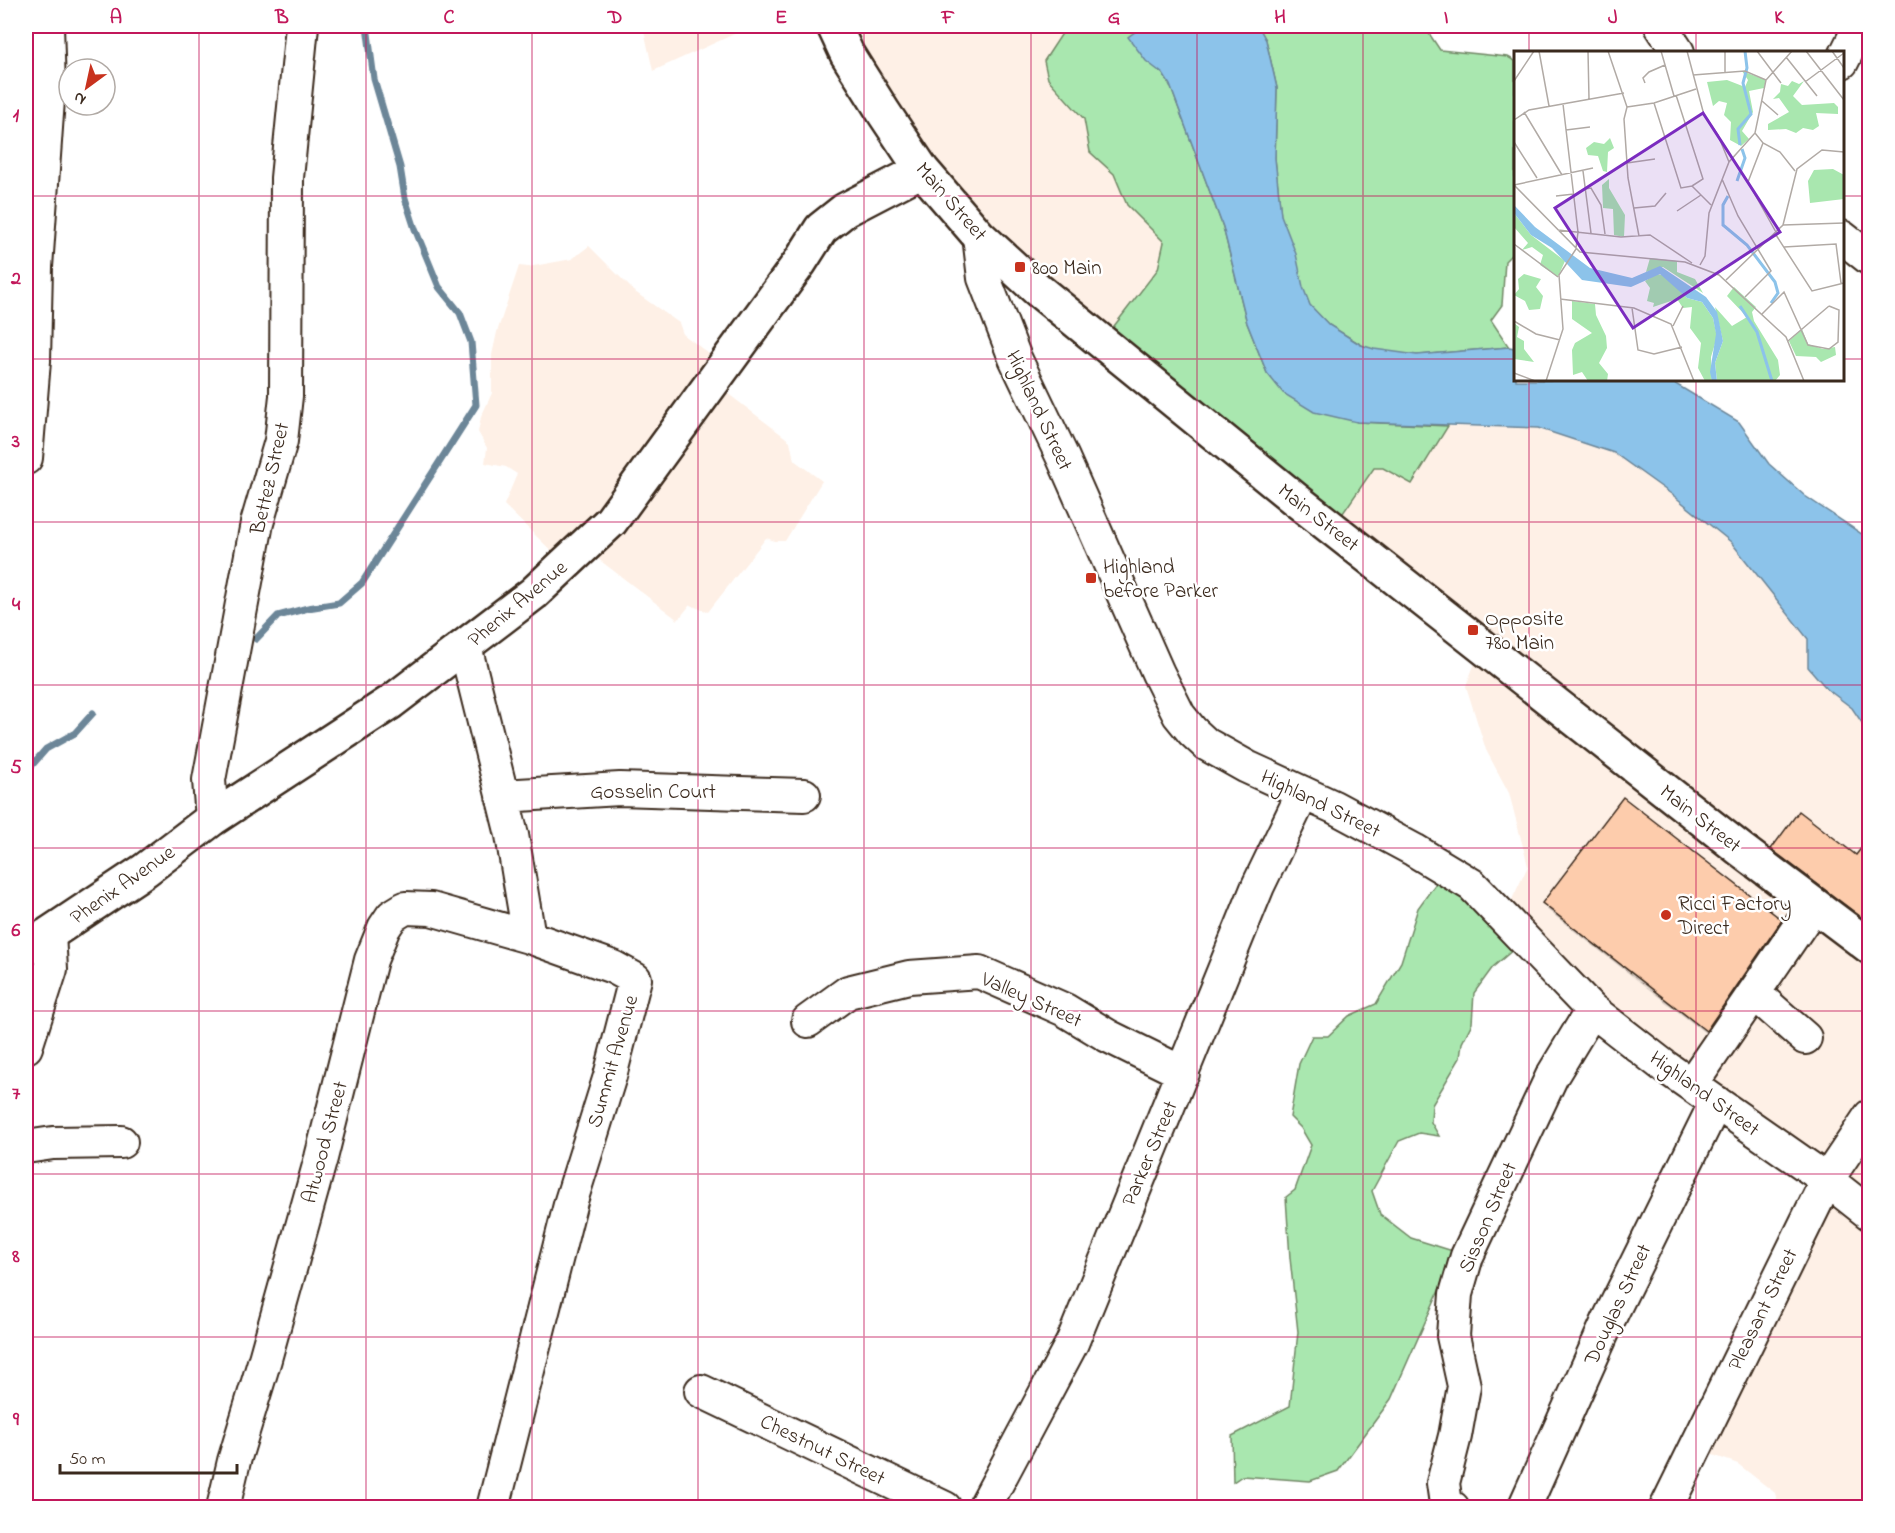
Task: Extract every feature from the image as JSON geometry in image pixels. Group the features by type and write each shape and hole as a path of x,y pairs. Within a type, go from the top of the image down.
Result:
{"main road":[{"name":"Main Street","path":"834,26 847,54 922,170 979,236 1090,334 1295,499 1869,947"},
{"name":"Phenix Avenue","path":"37,941 145,870 212,819 391,702 534,593 611,521 821,230 845,210 922,170"}],"street":[{"path":"26,458 34,361 36,267 49,86 47,26"},
{"name":"Bettez Street","path":"212,819 209,780 257,522 281,441 286,396 287,178 302,26"},
{"path":"1661,26 1677,51"},
{"path":"1844,58 1860,26"},
{"name":"Highland Street","path":"979,236 984,278 1015,358 1063,458 1158,673 1179,715 1206,744 1247,767 1414,850 1472,885 1592,1010 1703,1093 1827,1180 1869,1214"},
{"path":"1844,239 1869,259"},
{"path":"465,646 512,835 529,937"},
{"name":"Gosselin Court","path":"502,796 620,789 804,795"},
{"name":"Parker Street","path":"984,1508 1072,1343 1258,886 1303,793"},
{"name":"Douglas Street","path":"1524,1508 1608,1322 1703,1093 1754,993 1814,904"},
{"name":"Atwood Street","path":"223,1508 321,1158 371,960 384,928 392,916 405,908 431,909 529,937"},
{"name":"Summit Avenue","path":"493,1508 571,1201 610,1076 635,979 613,967 529,937"},
{"path":"26,1047 51,969 37,941"},
{"name":"Valley Street","path":"808,1021 848,992 909,977 979,972 1057,1006 1108,1036 1183,1073"},
{"path":"1754,993 1805,1038"},
{"name":"Sisson Street","path":"1453,1508 1446,1504 1443,1483 1464,1386 1454,1335 1456,1294 1467,1256 1498,1188 1552,1076 1592,1010"},
{"name":"Pleasant Street","path":"1666,1508 1827,1180 1869,1116"},
{"path":"26,1147 54,1143 121,1142"},
{"name":"Chestnut Street","path":"701,1391 945,1508"}],"shaded area":[{"path":"643,26 752,26 653,71"},
{"path":"830,26 1064,26 1065,29 1044,61 1048,79 1084,119 1090,152 1114,174 1127,205 1164,241 1158,269 1101,343 980,242"},
{"path":"589,246 635,292 679,323 683,334 722,364 714,383 790,441 794,460 822,481 785,541 766,538 708,612 690,605 678,620 585,549 564,563 504,505 517,474 506,467 485,463 487,448 478,432 481,417 492,393 492,355 497,332 519,266 528,267 572,259"},
{"path":"1448,426 1538,428 1614,453 1674,496 1731,542 1846,686 1869,709 1869,1507 1779,1507 1775,1493 1738,1464 1696,1449 1824,1183 1704,1097 1505,914 1528,866 1509,793 1486,750 1466,686 1480,650 1332,529 1374,468 1383,468 1412,484"}],"green space":[{"path":"1064,26 1132,26 1170,85 1223,227 1247,323 1267,373 1357,422 1448,426 1412,484 1383,468 1374,468 1332,529 1101,343 1158,269 1164,242 1127,205 1114,174 1090,152 1084,119 1048,79 1044,61 1065,29"},
{"path":"1258,26 1424,26 1440,50 1508,57 1514,60 1514,252 1505,261 1502,305 1491,320 1509,347 1408,356 1368,349 1329,325 1301,297 1283,239 1275,158 1277,88 1266,40"},
{"path":"1444,872 1521,943 1493,967 1474,993 1472,1023 1462,1043 1460,1058 1432,1105 1431,1122 1439,1136 1419,1133 1399,1141 1372,1191 1380,1214 1411,1238 1456,1252 1391,1399 1338,1471 1310,1481 1242,1476 1233,1482 1232,1436 1290,1406 1298,1332 1286,1197 1295,1190 1311,1145 1301,1128 1290,1117 1299,1064 1312,1036 1328,1036 1349,1016 1376,1004 1401,962 1418,908"}],"water":[{"path":"1133,26 1258,26 1266,40 1277,88 1275,158 1281,215 1296,254 1303,287 1310,305 1329,325 1361,345 1417,355 1514,348 1514,381 1671,381 1739,422 1769,464 1805,496 1869,539 1869,733 1852,708 1827,689 1808,667 1808,639 1731,542 1674,496 1614,453 1538,428 1357,422 1314,412 1283,393 1267,373 1247,323 1223,227 1170,85 1163,74 1146,61 1128,37 1136,31"}],"building":[{"name":"Ricci Factory Direct","path":"1623,797 1782,920 1706,1031 1542,903"},
{"path":"1799,811 1856,855 1869,838 1869,923 1771,849"}],"waterway":[{"path":"256,639 278,616 339,603 362,583 476,405 471,342 460,313 439,287 415,229 405,198 400,167 374,79 367,26"},
{"path":"26,772 46,749 75,733 93,713"}],"place":[{"name":"800 Main","path":"1020,267"},
{"name":"Highland before Parker","path":"1091,578"},
{"name":"Opposite 780 Main","path":"1473,630"},
{"name":"Ricci Factory Direct","path":"1666,915"}]}
